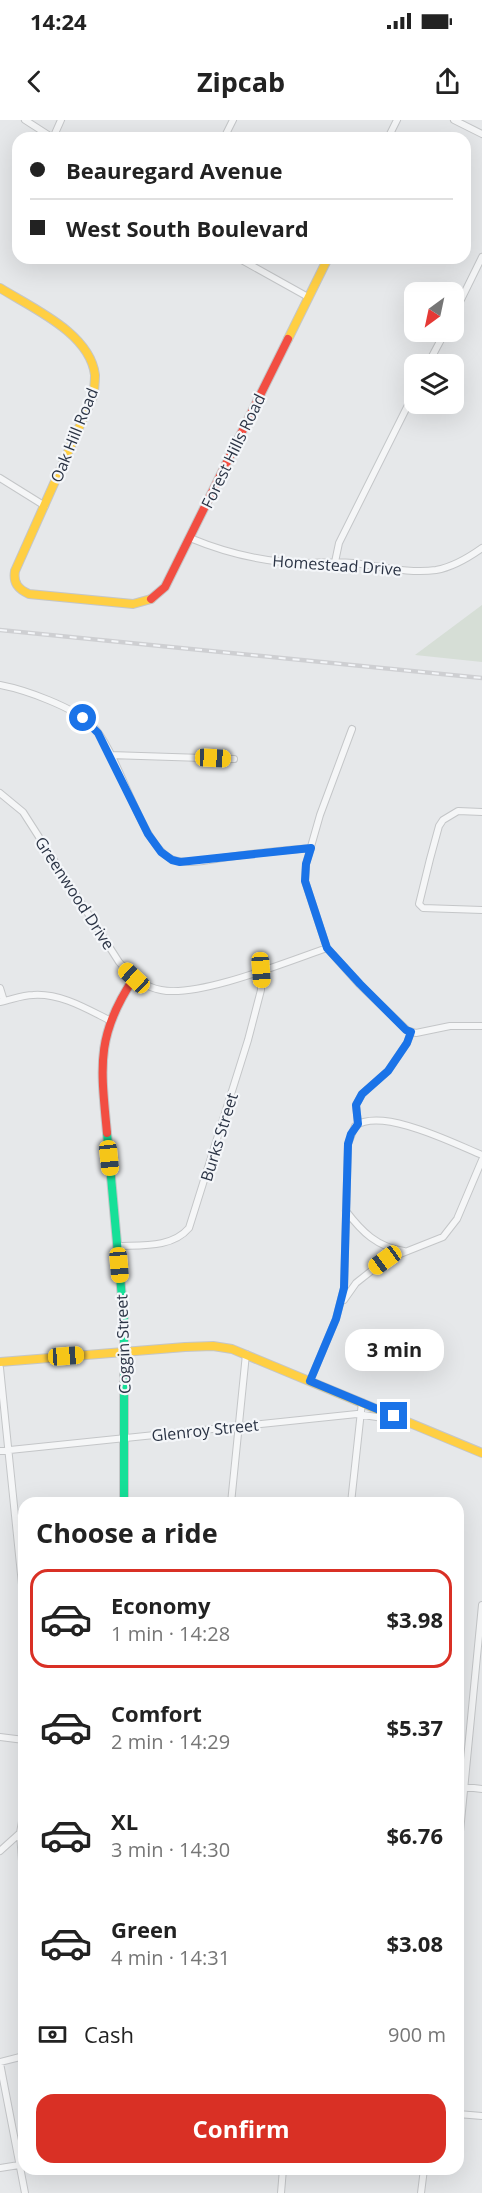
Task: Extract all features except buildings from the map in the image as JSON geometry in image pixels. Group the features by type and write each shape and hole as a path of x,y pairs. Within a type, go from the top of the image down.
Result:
{"street":[{"path":"25,120 43,132"},
{"path":"454,120 482,134"},
{"path":"464,294 482,257"},
{"path":"249,264 308,297"},
{"name":"Forest Hills Road","path":"107,602 133,604 143,602 156,597 165,587 325,264"},
{"name":"Oak Hill Road","path":"0,288 78,339 91,357 96,375 94,394 14,576 17,586 29,594 107,602"},
{"path":"335,562 339,543 404,413"},
{"path":"0,478 45,506"},
{"name":"Homestead Drive","path":"190,538 214,548 261,559 302,563 335,562 413,571 434,570 458,563 482,548"},
{"path":"0,686 50,702 78,715 98,733 148,834 161,852 172,860 188,862 311,848"},
{"path":"352,729 320,815 306,864 305,881 327,948 411,1032 450,1026 482,1026"},
{"path":"110,754 234,759"},
{"name":"Greenwood Drive","path":"0,793 23,812 119,962 134,978 150,987 180,992 261,970 327,948"},
{"path":"482,812 458,811 442,820 419,904 423,908 482,910"},
{"name":"Burks Street","path":"118,1246 172,1241 185,1234 193,1222 248,1040 261,990 261,970"},
{"name":"Coggin Street","path":"124,1497 124,1320 101,1071 104,1044 111,1021 134,978"},
{"path":"0,988 2,1002 32,995 50,996 73,1002 111,1021"},
{"path":"358,1124 356,1105 362,1094 388,1071 407,1043 411,1032"},
{"path":"310,1381 340,1306 346,1274 348,1144 358,1124 376,1119 397,1122 482,1155"},
{"path":"340,1306 356,1283 385,1260 443,1237 451,1229 482,1160"},
{"path":"346,1211 365,1234 374,1241 405,1251"},
{"path":"0,1362 213,1346 232,1349 482,1454"},
{"path":"232,1497 246,1354"},
{"path":"0,1368 18,1546"},
{"path":"352,1497 362,1402"},
{"name":"Glenroy Street","path":"0,1451 361,1414 410,1423"},
{"path":"464,1760 482,1605"},
{"path":"0,1737 18,1739"},
{"path":"464,1786 482,1789"},
{"path":"0,1851 18,1835"},
{"path":"18,2058 0,2062 18,2160"},
{"path":"464,2114 482,2116"},
{"path":"0,2168 18,2165"},
{"path":"21,2175 25,2193"},
{"path":"281,2193 282,2175"},
{"path":"421,2193 423,2175"}],"shaded area":[{"path":"482,605 482,662 415,655"}],"railway":[{"path":"0,630 482,678"}],"traffic: fast":[{"path":"107,1133 124,1320 124,1497"}],"traffic: slow":[{"path":"288,339 325,264"},
{"path":"0,288 43,313 71,334 83,346 91,360 95,375 94,394 15,571 16,582 19,588 29,594 133,604 151,599"},
{"path":"0,1362 185,1347 213,1346 232,1349 482,1453"}],"traffic: jam":[{"path":"151,599 165,587 288,339"},
{"path":"107,1133 103,1090 107,1035 112,1018 134,978"}],"route":[{"path":"83,718 98,733 148,834 158,849 172,860 188,862 311,848 306,864 305,881 327,948 360,984 406,1030 411,1032 407,1043 388,1071 362,1094 356,1105 358,1124 348,1144 344,1288 336,1319 310,1381 394,1416"}]}
